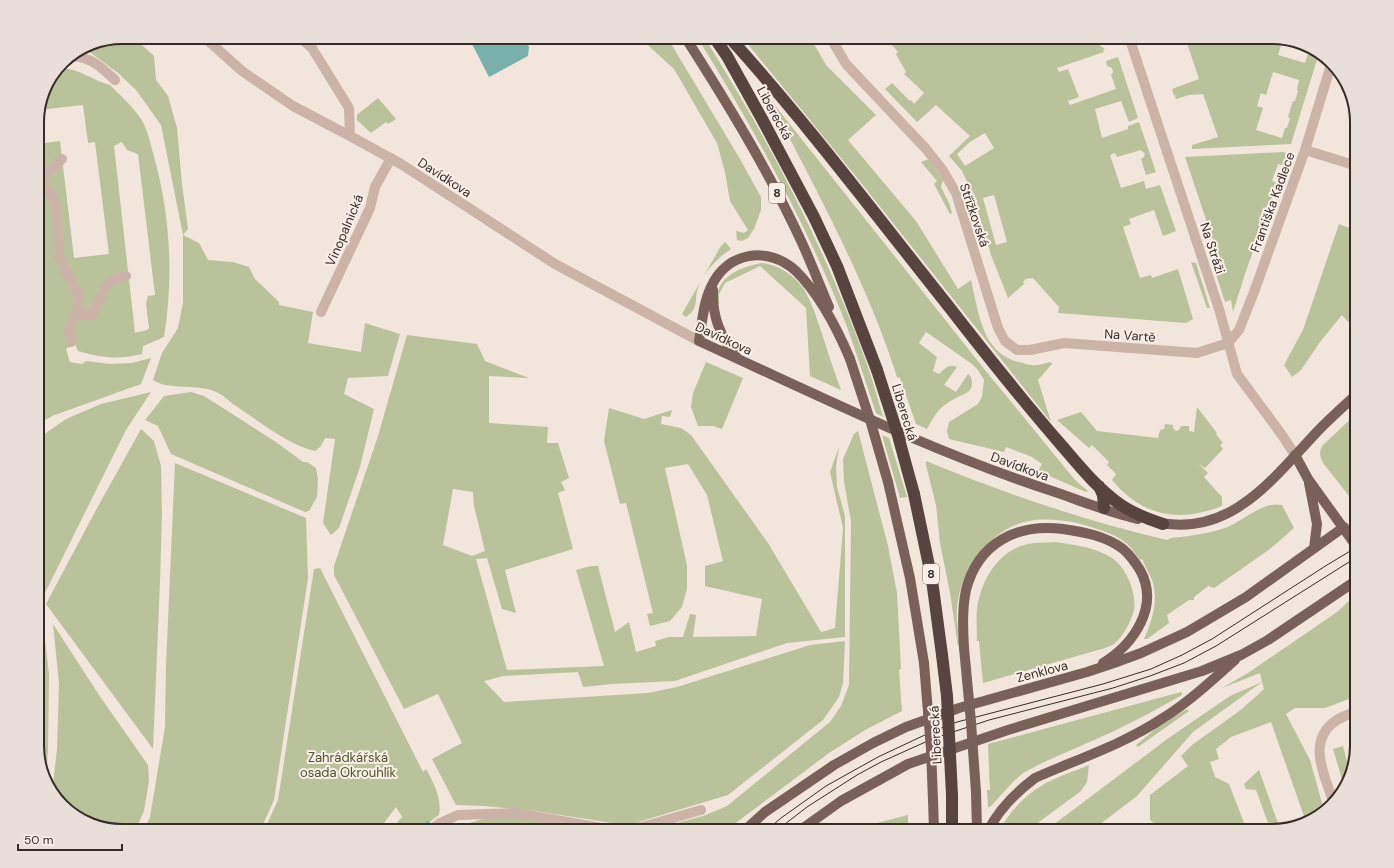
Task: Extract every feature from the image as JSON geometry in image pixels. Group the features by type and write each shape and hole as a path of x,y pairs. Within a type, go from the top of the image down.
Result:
{"highway":[{"name":"Liberecká","path":"719,44 762,119 814,218 837,266 877,370 897,432 914,494 932,580 947,696 952,824"},
{"path":"735,44 825,150 1035,413 1098,485 1120,504 1139,515 1163,524"},
{"path":"1098,485 1102,495 1104,508"}],"main road":[{"name":"Liberecká","path":"690,44 727,103 803,245 850,359 871,423 888,482 910,578 924,663 931,749 933,824"},
{"path":"699,341 707,297 716,278 722,270 732,263 749,256 769,256 787,264 803,280 817,298 841,338 850,359"},
{"path":"716,278 713,303 714,315 722,338 737,358"},
{"name":"Davídkova","path":"699,341 950,454 1030,484 1133,517 1163,524 1190,525 1207,522 1240,507 1274,477 1316,433 1350,401"},
{"path":"1295,455 1308,479 1350,537"},
{"path":"1308,479 1317,524 1314,548"},
{"path":"977,824 971,722 964,648 963,622 966,591 974,570 986,552 1005,537 1019,532 1044,528 1079,531 1106,539 1115,544 1130,556 1142,574 1148,598 1146,610 1141,622 1128,642 1109,659 1087,672"},
{"name":"Zenklova","path":"752,824 765,812 834,765 900,730 959,708 1087,672 1141,653 1187,632 1246,597 1314,548 1345,530"},
{"path":"810,824 841,801 908,764 1008,730 1194,673 1241,655 1268,640 1350,585"},
{"path":"992,824 1006,803 1023,787 1036,778 1126,740 1164,718 1202,689 1241,655"}],"street":[{"name":"Davídkova","path":"212,44 242,71 292,106 391,158 555,264 699,341"},
{"path":"308,44 312,48 349,108 350,136"},
{"name":"Střížkovská","path":"834,44 846,64 926,149 942,169 956,193 998,328 1005,341 1017,350 1030,350"},
{"name":"Na Stráži","path":"1131,44 1219,309 1237,374 1295,455"},
{"path":"80,57 96,63 115,80"},
{"name":"Františka Kadlece","path":"1228,343 1239,330 1305,150 1330,70"},
{"path":"1305,150 1350,164"},
{"name":"Vinopalnická","path":"322,312 370,208 375,187 391,158"},
{"path":"44,176 62,159"},
{"path":"44,189 51,193 57,209 58,256 79,293 78,308 68,330 71,342"},
{"path":"75,314 91,316 107,285 114,279 126,276"},
{"name":"Na Vartě","path":"1030,350 1064,343 1198,353 1228,343"},
{"path":"1331,796 1319,761 1319,747 1323,734 1330,726 1338,719 1350,714"},
{"path":"652,824 701,810"},
{"path":"439,824 458,815 516,813 579,824"}],"green space":[{"path":"141,44 154,56 156,80 168,96 177,128 188,229 183,235 161,125 136,90 118,73 89,52 107,45"},
{"path":"647,44 671,44 761,197 761,210 754,229 748,238 742,241 737,240 736,231 744,233 748,230 730,201 725,172 717,143 674,69"},
{"path":"701,44 708,44 728,75 772,154 813,234 849,317 870,373 883,417 876,413 846,324 814,249 778,177 739,106"},
{"path":"748,44 814,44 826,65 876,115 848,140 916,221 958,289 971,280 980,319 985,332 991,343 999,352 1009,359 1029,365 1051,362 1052,364 1038,380 1051,422 854,174"},
{"path":"891,44 1099,44 1105,49 1103,50 1104,52 1057,68 1059,72 1068,69 1079,97 1068,101 1070,105 1116,89 1111,75 1113,72 1112,68 1107,66 1106,61 1118,57 1138,118 1129,122 1121,101 1095,109 1102,138 1128,129 1128,126 1139,122 1156,172 1146,175 1141,159 1145,154 1141,150 1117,157 1115,153 1110,155 1121,188 1144,181 1146,189 1160,185 1176,231 1163,236 1154,210 1129,219 1131,224 1123,227 1140,278 1151,275 1152,278 1178,269 1193,319 1186,323 1058,313 1059,307 1033,278 1026,279 1023,282 1024,284 1008,298 991,255 973,194 962,171 949,156 970,136 936,105 917,122 885,89 892,83 914,104 924,93 904,74 906,72 896,54 898,52","holes":["985,133 994,148 965,166 957,154 970,142","994,195 1007,242 996,245 983,198"]},
{"path":"1187,44 1281,45 1278,55 1305,63 1308,53 1317,59 1291,144 1192,149 1192,145 1218,137 1203,94 1189,95 1176,99 1175,96 1178,94 1174,96 1172,89 1199,79","holes":["1273,72 1299,80 1295,101 1293,101 1288,117 1290,118 1287,128 1285,128 1282,138 1256,130 1263,108 1257,106 1261,93 1266,95"]},
{"path":"65,69 79,72 110,85 139,116 148,134 159,175 167,221 169,244 169,291 167,314 164,337 143,346 142,354 117,358 102,357 78,351 75,344 66,349 70,362 82,364 86,361 110,364 132,363 151,358 141,384 52,416 44,421 44,143 60,141 74,258 109,254 95,142 88,143 83,105 46,109 54,83","holes":["122,142 127,150 138,154 155,295 148,296 146,303 149,328 147,330 135,333 114,146"]},
{"path":"378,98 396,119 388,124 386,122 371,133 357,120 357,115"},
{"path":"769,98 981,365 1075,480 1088,491 1086,492 1038,471 1042,464 1032,457 1006,447 1004,452 949,439 947,431 949,422 978,404 982,397 984,380 972,364 926,332 919,343 937,357 933,371 939,374 949,366 957,367 944,385 956,392 968,374 971,377 972,383 968,392 943,406 939,410 927,429 916,424 900,378 897,377 855,270 822,200"},
{"path":"1284,152 1288,156 1285,164 1278,164 1272,181 1277,183 1233,312 1231,300 1225,302 1212,262 1218,255 1185,157"},
{"path":"929,159 943,180 941,187 949,203 952,213 950,214 934,184 937,181 921,162"},
{"path":"1339,224 1350,228 1350,320 1348,322 1342,315 1320,342 1301,370 1292,377 1284,365 1303,330"},
{"path":"183,235 199,243 208,260 233,262 249,267 255,279 279,302 279,305 313,312 308,343 361,352 365,323 400,334 388,376 348,378 344,394 374,409 360,467 339,528 331,535 323,523 335,439 325,438 321,446 315,451 305,448 272,431 218,393 209,389 167,385 153,380 162,353 178,328 183,302"},
{"path":"725,242 731,249 710,267 703,278 721,246"},
{"path":"1191,262 1196,263 1210,308 1207,308"},
{"path":"762,263 774,266 790,274 803,288 814,311 841,390 810,376 806,308 760,266 725,283 719,294 719,304 717,304 717,293 725,279 742,268"},
{"path":"699,285 694,308 686,317 682,314"},
{"path":"407,335 477,344 485,361 529,378 489,376 489,423 548,427 547,443 558,443 569,478 561,482 565,490 558,493 573,549 505,570 516,613 502,609 487,558 476,559 507,670 604,666 576,570 591,566 598,566 615,632 629,622 636,652 656,646 655,641 669,637 683,637 690,614 696,615 693,637 756,636 762,599 705,586 705,566 723,561 707,495 688,464 665,468 687,565 687,589 682,607 670,621 650,626 647,614 653,613 626,503 620,504 604,441 609,408 644,419 672,410 670,417 662,416 661,424 681,428 691,435 768,543 821,632 815,634 835,628 843,528 830,472 839,447 836,466 837,487 845,516 845,637 787,643 675,681 583,687 578,672 503,676 484,681 504,702 648,693 677,687 810,645 845,641 843,683 839,697 823,720 728,795 635,823 612,823 535,811 456,805 432,759 462,743 438,694 404,709 334,575 334,566 378,436","holes":["453,489 473,492 474,506 485,551 472,556 443,545"]},
{"path":"706,362 743,378 722,429 713,426 698,426 691,407 693,393"},
{"path":"151,392 126,430 44,595 44,434 66,419 101,404"},
{"path":"191,392 204,396 276,442 303,462 307,462 316,468 318,479 317,497 309,511 305,512 171,454 158,426 145,420 164,396"},
{"path":"1197,407 1223,443 1220,445 1223,449 1205,468 1198,463 1208,473 1204,477 1222,497 1222,506 1191,514 1176,515 1162,513 1149,509 1136,502 1112,480 1116,474 1107,465 1109,462 1092,445 1089,448 1057,420 1081,412 1097,431 1158,438 1160,430 1164,429 1165,424 1173,425 1173,428 1176,431 1179,430 1181,426 1189,426 1189,431 1194,432"},
{"path":"1350,420 1350,497 1323,463 1320,452 1322,446"},
{"path":"141,429 154,441 161,466 162,513 153,749 46,604"},
{"path":"858,431 888,546 897,593 901,669 899,670 902,711 865,730 829,753 734,824 673,824 703,816 727,806 830,722 841,706 849,685 851,521 844,482 843,459 854,434"},
{"path":"882,435 889,438 907,497 900,498"},
{"path":"926,461 985,484 1075,515 1167,540 1225,528 1253,512 1267,506 1275,505 1282,505 1294,528 1270,549 1214,588 1208,586 1194,597 1194,600 1189,600 1167,615 1169,623 1147,639 1144,639 1154,610 1154,588 1152,580 1142,559 1140,560 1129,546 1110,533 1077,523 1059,520 1041,520 1029,521 1016,525 1004,531 982,550 967,574 961,587 957,606 957,622 960,645 958,646 950,593 940,543 936,505"},
{"path":"175,463 306,518 308,578 274,800 263,824 147,824 150,817 165,727 166,666"},
{"path":"1055,542 1099,551 1117,562 1126,574 1134,596 1134,610 1127,628 1113,645 983,683 979,641 977,641 977,610 982,589 987,578 999,560 1017,547 1031,543"},
{"name":"Zahrádkářská osada Okrouhlík","path":"320,568 423,772 426,769 437,791 440,809 439,815 427,824 396,824 402,817 396,807 383,824 267,824 278,800 314,569"},
{"path":"1349,601 1350,699 1325,708 1295,708 1286,714 1310,760 1323,805 1311,814 1304,817 1271,722 1231,737 1216,749 1219,759 1210,762 1215,777 1229,784 1244,824 1156,824 1150,820 1150,795 1188,766 1181,756 1192,745 1242,709 1264,689 1260,673 1222,688 1248,673 1337,612"},
{"path":"53,624 101,698 148,765 149,781 144,811 138,824 112,823 83,814 67,801 54,785 57,749 59,683"},
{"path":"44,632 49,674 47,767 44,751"},
{"path":"1262,682 1193,732 1137,796 1100,824 1054,824 1170,737 1230,696"},
{"path":"1181,692 1182,695 1148,714 1023,773 990,807 988,807 987,790 990,790 988,744"},
{"path":"1187,709 1189,711 1138,747 1136,745 1158,727"},
{"path":"1343,746 1348,763 1342,780 1333,749"},
{"path":"1089,765 1087,782 1081,791 1036,824 1003,824 1017,806 1028,795 1052,780"},
{"path":"1259,770 1278,823 1268,824 1256,790 1246,789 1244,784"},
{"path":"908,815 908,824 873,824"},
{"path":"501,817 518,817 558,824 466,824 479,820"}],"water":[{"path":"472,44 528,44 529,47 528,56 489,77"}],"tram line":[{"path":"774,824 826,786 878,757 929,733 957,722 1103,684 1151,669 1182,655 1212,639 1350,551"},
{"path":"785,824 807,807 857,775 881,762 932,739 989,720 1113,688 1184,663 1216,646 1350,561"}]}
